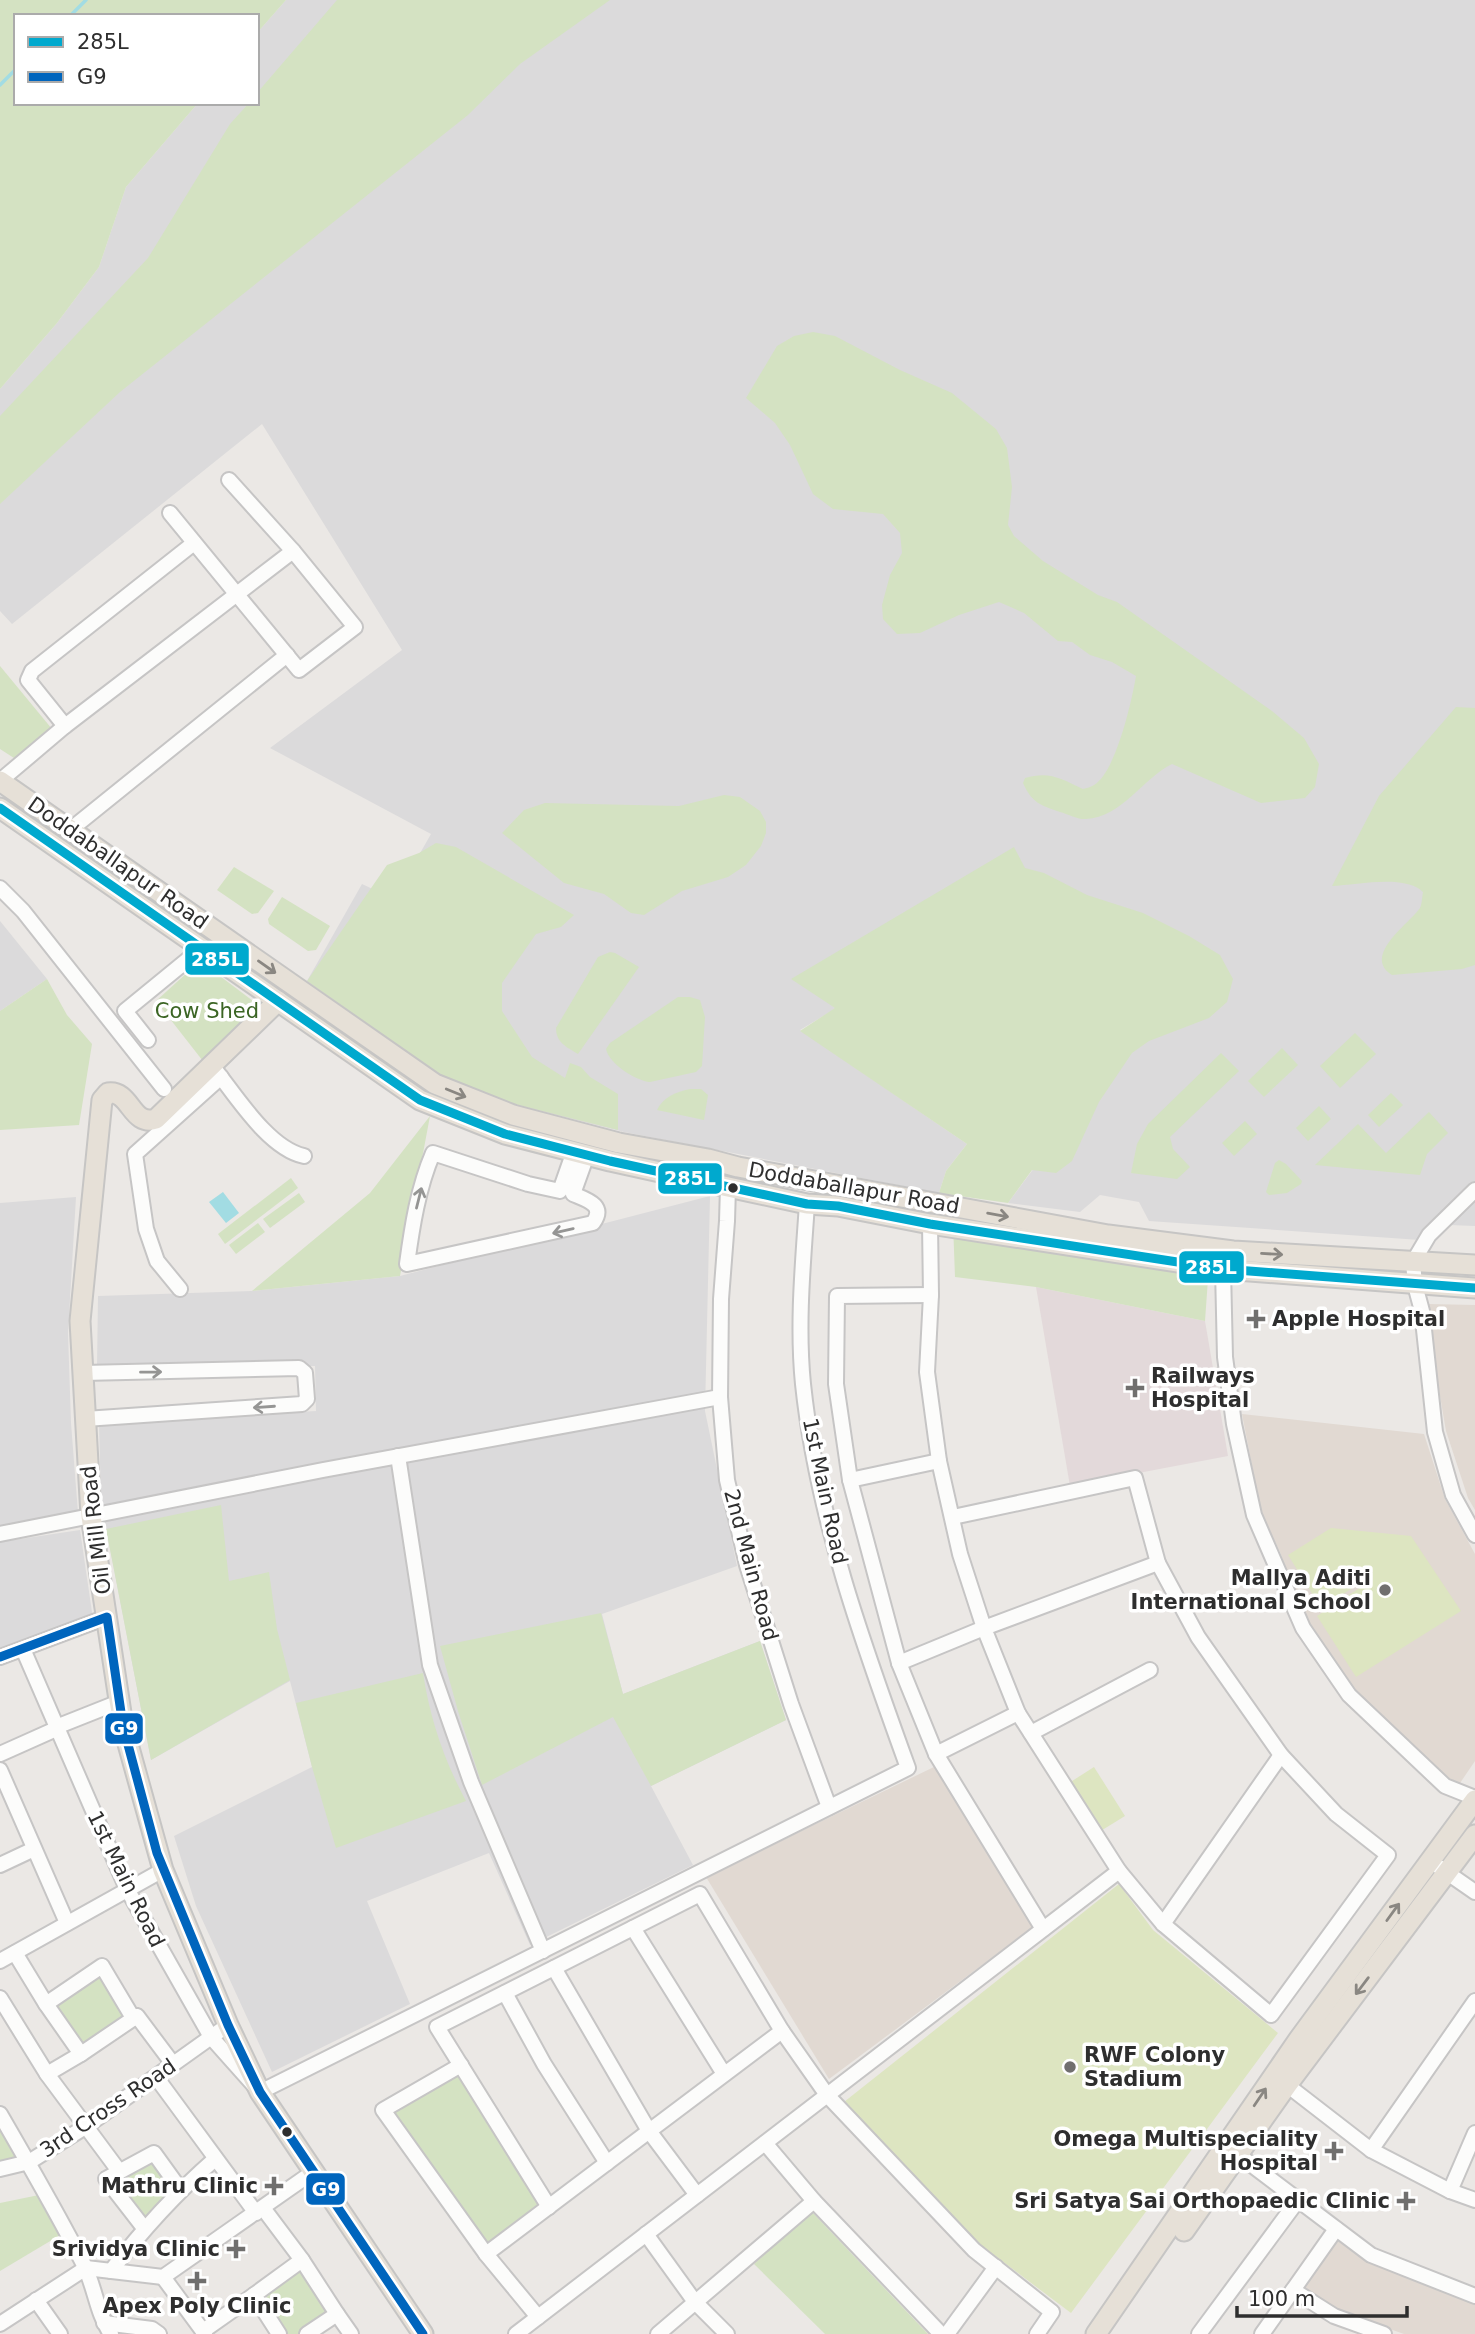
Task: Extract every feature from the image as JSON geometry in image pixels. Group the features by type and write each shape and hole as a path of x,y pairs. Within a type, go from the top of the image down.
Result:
{"main road":[{"name":"Doddaballapur Road","path":"0,781 435,1084 624,1154 728,1187 930,1224 1223,1269 1475,1288"},
{"name":"Doddaballapur Road","path":"0,808 420,1100 505,1133 580,1153 624,1154 804,1180 1108,1235 1233,1251 1475,1265"},
{"path":"159,1124 217,1071 278,1001"},
{"name":"Oil Mill Road","path":"159,1124 140,1118 115,1092 105,1095 102,1100 80,1321 91,1516 123,1726 163,1870 228,2025 260,2092 424,2334"},
{"path":"1110,2334 1233,2150 1299,2039 1475,1799"},
{"path":"1096,2334 1233,2150 1287,2085 1475,1835"}],"street":[{"path":"170,513 299,670 355,628 293,551 229,480"},
{"path":"65,726 28,680 32,671 194,543"},
{"path":"0,781 65,726 293,551"},
{"path":"70,830 287,655"},
{"path":"0,888 23,911 164,1089"},
{"path":"148,1040 125,1011 202,948"},
{"path":"217,1071 260,1126 293,1154 304,1156"},
{"path":"159,1124 135,1154 146,1229 157,1261 180,1289"},
{"path":"433,1153 528,1184 566,1193 591,1201 597,1213 596,1221 407,1264 412,1225 433,1153"},
{"path":"566,1193 580,1153"},
{"name":"2nd Main Road","path":"728,1187 721,1300 720,1397 727,1480 747,1565 791,1704 829,1807"},
{"path":"1475,1190 1429,1235 1413,1262 1422,1311 1435,1432 1453,1495 1475,1535"},
{"name":"1st Main Road","path":"807,1203 801,1289 803,1383 814,1457 832,1539 868,1658 908,1768 829,1807"},
{"path":"930,1224 931,1295 927,1372 939,1461 960,1554 984,1628 1018,1713 1119,1871 1163,1924 1271,2015 1388,1855 1336,1814 1281,1755 1198,1637 1158,1563 1135,1478 953,1517"},
{"path":"1223,1269 1225,1357 1234,1424 1254,1515 1303,1628 1349,1696 1445,1786 1475,1799"},
{"path":"931,1295 837,1296 836,1384 850,1480 899,1663 936,1754 1043,1929"},
{"path":"83,1373 299,1368 305,1373 307,1399 302,1404 85,1419"},
{"path":"0,1534 398,1456 720,1397"},
{"path":"398,1456 430,1665 471,1782 543,1951"},
{"path":"850,1480 939,1461"},
{"path":"899,1663 1158,1563"},
{"path":"0,1657 107,1617"},
{"name":"1st Main Road","path":"23,1649 127,1889 211,2037 260,2092"},
{"path":"1031,1733 1150,1671"},
{"path":"0,1754 119,1702"},
{"path":"936,1754 1018,1713"},
{"path":"1163,1924 1281,1755"},
{"path":"0,1770 67,1923"},
{"path":"1445,1786 1461,1818"},
{"path":"260,2092 829,1807"},
{"path":"0,1865 34,1849"},
{"path":"1430,1861 1475,1892"},
{"path":"0,1961 163,1870"},
{"path":"516,2334 1119,1871"},
{"path":"549,2207 437,2027 700,1894 782,2031 827,2095 974,2250 1052,2312 1037,2334"},
{"path":"633,1928 724,2074"},
{"path":"15,1953 81,2054"},
{"path":"47,2004 102,1966 133,2018"},
{"path":"554,1968 649,2131 697,2195"},
{"path":"505,1993 544,2064 607,2163"},
{"path":"0,1998 47,2074 120,2171"},
{"path":"1371,2150 1475,2001"},
{"path":"47,2074 137,2016 173,2064"},
{"name":"3rd Cross Road","path":"0,2169 29,2162 85,2127 228,2025"},
{"path":"486,2254 782,2031"},
{"path":"461,2064 383,2110 486,2254 538,2317"},
{"path":"156,2077 215,2159 302,2260 351,2334"},
{"path":"1287,2085 1371,2150 1450,2191 1475,2200"},
{"path":"0,2114 86,2268 108,2329 152,2329 159,2334"},
{"path":"1450,2191 1475,2133"},
{"path":"765,2143 814,2202 944,2334 996,2267"},
{"path":"1233,2150 1371,2255 1475,2296"},
{"path":"144,2228 106,2179 154,2152 180,2189"},
{"path":"111,2271 144,2228 180,2189 215,2159"},
{"path":"2,2317 36,2300 86,2268 163,2277 313,2172"},
{"path":"1199,2334 1298,2200"},
{"path":"658,2334 814,2202"},
{"path":"1262,2334 1336,2229"},
{"path":"646,2234 695,2302 726,2334"},
{"path":"163,2277 204,2332 302,2260"},
{"path":"1293,2290 1334,2316 1384,2334"},
{"path":"254,2295 279,2334"},
{"path":"36,2300 60,2334"},
{"path":"307,2334 337,2314"}],"shaded area":[{"path":"286,0 1475,0 1475,1185 1420,1240 1149,1221 1139,1202 1100,1195 1080,1212 1008,1203 1124,1047 835,1009 800,1030 967,1144 946,1171 939,1193 624,1132 514,1104 438,1074 307,981 362,884 379,892 411,869 431,834 270,748 402,650 262,424 12,624 0,611 0,389 57,323 99,267 126,187 196,105 259,105 259,31"},
{"path":"0,921 47,979 0,1011"},
{"path":"710,1196 705,1411 737,1566 602,1614 623,1694 760,1641 786,1720 651,1786 693,1865 530,1945 489,1853 367,1901 410,2004 272,2072 196,1906 174,1836 312,1767 290,1681 151,1760 101,1502 99,1423 316,1411 315,1366 97,1367 98,1296 252,1291 400,1276"},
{"path":"76,1197 68,1333 78,1513 0,1527 0,1203"},
{"path":"1475,1199 1475,1226 1449,1225"},
{"name":"Railways Hospital","path":"1036,1287 1205,1321 1228,1456 1070,1486"},
{"path":"1428,1304 1475,1305 1475,1510 1468,1498 1446,1431 1432,1349"},
{"name":"Mallya Aditi International School","path":"1242,1414 1424,1434 1445,1499 1475,1554 1475,1761 1458,1786 1360,1697 1308,1626 1280,1552 1261,1512"},
{"path":"80,1530 93,1619 0,1650 0,1542"},
{"path":"936,1766 1033,1927 829,2079 706,1877"},
{"path":"1339,2240 1368,2261 1475,2301 1475,2334 1404,2334 1336,2310 1302,2287"}],"green space":[{"path":"0,0 286,0 259,31 259,14 14,14 14,105 196,105 126,187 99,267 57,323 0,389"},
{"path":"337,0 610,0 520,64 468,115 120,392 0,504 0,416 148,258 230,124 247,105 259,105 259,91"},
{"path":"813,332 835,336 952,393 996,429 1007,448 1012,487 1008,525 1014,536 1043,561 1098,595 1117,602 1272,711 1304,738 1319,764 1315,787 1305,798 1261,803 1172,764 1121,805 1099,817 1076,818 1033,799 1023,783 1025,778 1049,776 1083,789 1102,778 1122,735 1136,676 1112,662 1090,655 1072,642 1058,641 1024,613 999,602 959,615 920,633 897,634 883,619 882,605 890,575 902,553 900,533 883,514 833,509 813,494 790,445 775,423 746,398 777,346 794,336"},
{"path":"0,666 52,729 14,758 0,749"},
{"path":"1456,707 1475,708 1475,965 1462,969 1392,975 1384,967 1382,959 1385,949 1420,908 1423,892 1405,883 1393,882 1332,886 1379,796"},
{"path":"724,795 740,797 760,811 766,822 766,833 761,846 746,865 728,877 682,891 644,915 631,913 604,894 564,883 502,833 524,810 545,803 679,806"},
{"path":"436,843 456,847 574,915 561,927 536,934 502,983 502,1011 532,1057 565,1078 570,1063 581,1067 590,1077 618,1094 618,1130 514,1104 438,1074 307,981 387,865 419,853"},
{"path":"1014,847 1025,868 1044,873 1087,895 1143,913 1189,936 1220,955 1233,979 1227,1002 1209,1018 1149,1041 1132,1053 1099,1102 1072,1161 1056,1173 1032,1170 1008,1203 939,1193 946,1171 967,1144 800,1031 835,1008 791,979"},
{"path":"234,867 274,891 258,913 252,914 217,890"},
{"path":"282,897 330,926 316,950 308,951 269,924 268,919"},
{"path":"610,952 639,967 578,1054 560,1041 556,1028 598,957"},
{"name":"Cow Shed","path":"200,961 261,1007 206,1065 156,1001"},
{"path":"47,979 67,1015 92,1044 79,1125 0,1130 0,1011"},
{"path":"678,997 700,1000 705,1017 702,1066 696,1072 650,1082 631,1075 618,1066 608,1055 606,1049 610,1043"},
{"path":"1355,1033 1376,1054 1340,1088 1320,1066"},
{"path":"1282,1048 1298,1065 1264,1097 1248,1081"},
{"path":"1221,1053 1239,1071 1170,1137 1173,1149 1190,1167 1177,1179 1131,1173 1137,1144 1148,1124"},
{"path":"690,1089 701,1089 708,1095 704,1120 657,1110 670,1096"},
{"path":"1391,1093 1403,1105 1379,1127 1368,1115"},
{"path":"1319,1106 1331,1119 1308,1141 1296,1128"},
{"path":"1429,1112 1448,1133 1427,1154 1420,1175 1315,1165 1358,1124 1386,1153"},
{"path":"430,1116 400,1276 252,1291 370,1193"},
{"path":"1245,1121 1257,1134 1234,1156 1222,1143"},
{"path":"1279,1160 1302,1181 1287,1193 1269,1195 1266,1192 1275,1163"},
{"path":"291,1178 298,1188 225,1244 218,1234"},
{"path":"299,1193 305,1202 270,1228 263,1219"},
{"path":"258,1223 265,1232 236,1254 229,1245"},
{"path":"953,1223 1208,1279 1205,1321 1036,1287 955,1277"},
{"path":"221,1505 229,1581 269,1572 277,1629 290,1680 151,1760 106,1529"},
{"path":"1331,1528 1411,1536 1461,1611 1356,1677 1317,1616 1361,1587 1359,1584 1321,1608 1288,1555"},
{"path":"601,1613 623,1694 760,1641 786,1720 651,1786 613,1717 482,1785 440,1646"},
{"path":"423,1673 439,1739 466,1801 336,1848 296,1703"},
{"path":"1094,1767 1125,1816 1099,1832 1069,1783"},
{"name":"RWF Colony Stadium","path":"1119,1884 1153,1930 1278,2033 1071,2313 978,2243 844,2102"},
{"path":"103,1971 130,2017 84,2050 52,2005"},
{"path":"461,2065 549,2207 486,2254 383,2110"},
{"path":"0,2122 22,2159 0,2164"},
{"path":"152,2157 176,2188 143,2220 113,2179"},
{"path":"39,2195 62,2234 0,2271 0,2203"},
{"path":"812,2212 928,2334 825,2334 754,2264"},
{"path":"299,2263 335,2313 304,2334 281,2334 256,2295"}],"water":[{"path":"223,1192 239,1213 226,1223 209,1202"}],"waterway":[{"path":"72,14 86,0"},
{"path":"0,85 14,71"}],"transit line":[{"name":"285L","path":"0,808 420,1100 505,1134 610,1161 807,1204 838,1206 930,1224 1223,1269 1475,1288"},
{"name":"G9","path":"0,1657 107,1617 123,1726 157,1853 228,2025 260,2092 423,2334"}],"place":[{"name":"Apple Hospital","path":"1256,1319"},
{"name":"Railways Hospital","path":"1135,1388"},
{"name":"Mallya Aditi International School","path":"1385,1590"},
{"name":"RWF Colony Stadium","path":"1070,2067"},
{"name":"Omega Multispeciality Hospital","path":"1334,2151"},
{"name":"Mathru Clinic","path":"274,2186"},
{"name":"Sri Satya Sai Orthopaedic Clinic","path":"1406,2201"},
{"name":"Srividya Clinic","path":"236,2249"},
{"name":"Apex Poly Clinic","path":"197,2281"}]}
